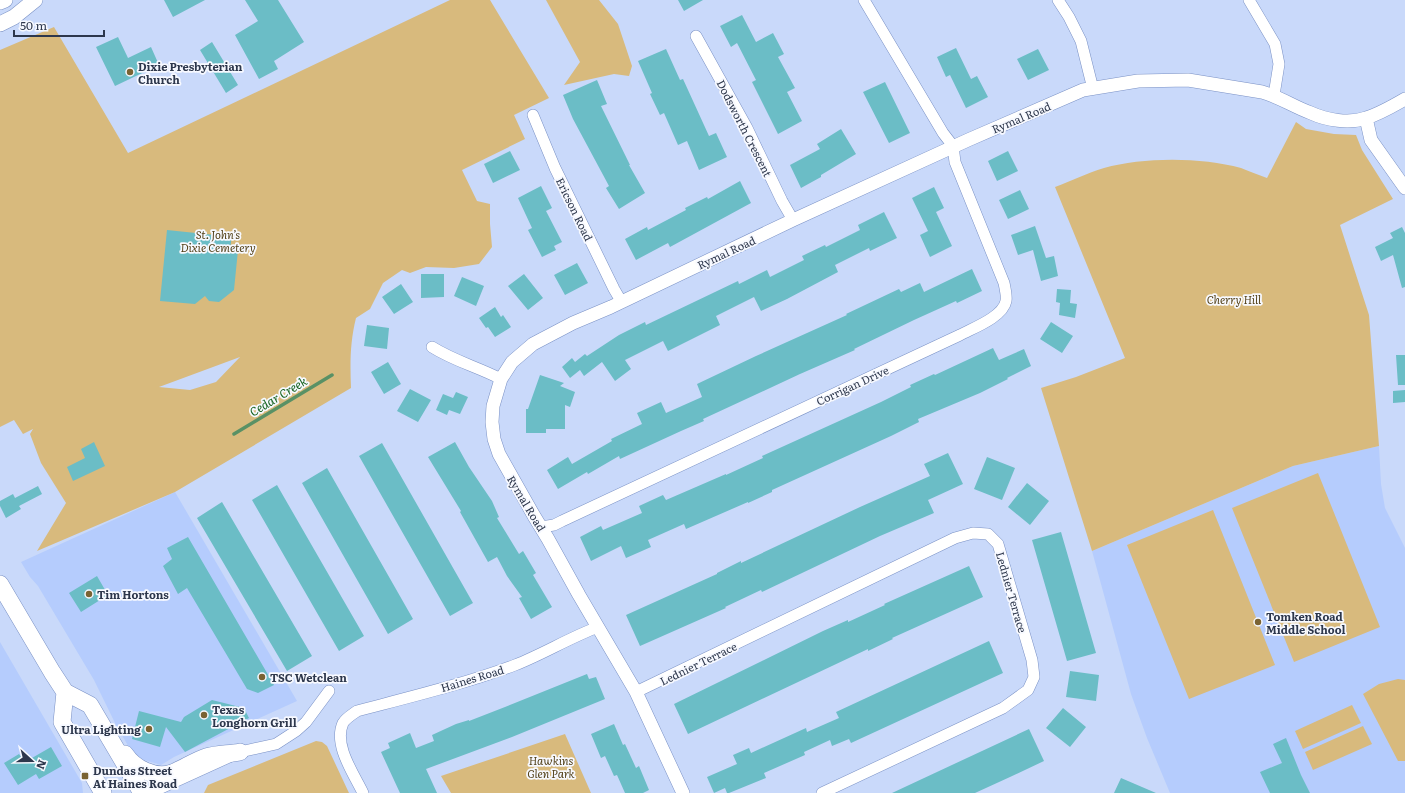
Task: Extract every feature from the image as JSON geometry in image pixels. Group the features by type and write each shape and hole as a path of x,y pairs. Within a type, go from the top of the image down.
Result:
{"main road":[{"path":"0,2 5,0"},
{"path":"0,24 14,17 35,0"},
{"path":"0,584 65,692 90,704 142,793"},
{"path":"65,692 62,722 103,793"},
{"path":"110,737 115,739 129,760 137,767 145,771 160,774 170,774 206,757 240,752"}],"street":[{"path":"864,0 943,133 953,146"},
{"path":"1058,0 1069,17 1081,41 1093,89"},
{"path":"1249,0 1275,44 1279,64 1274,95"},
{"name":"Dodsworth Crescent","path":"696,36 747,128 782,201 793,220"},
{"name":"Rymal Road","path":"683,793 636,692 499,454 494,439 492,422 493,406 501,379 512,362 533,344 573,323 953,146 1083,90 1138,81 1188,80 1274,95 1312,114 1335,120 1356,120 1366,118 1405,99"},
{"name":"Ericson Road","path":"533,115 555,168 614,289 622,301"},
{"path":"1366,118 1371,140 1405,188"},
{"name":"Corrigan Drive","path":"541,527 554,525 960,335 987,321 1003,309 1007,300 1004,283 955,162 953,146"},
{"path":"432,347 447,356 486,371 501,379"},
{"name":"Lednier Terrace","path":"636,692 955,538 973,533 988,534 998,544 1032,660 1034,677 1028,690 1003,708 822,793"},
{"name":"Haines Road","path":"363,793 342,748 341,737 344,722 349,716 358,711 479,677 517,664 598,627"},
{"path":"150,793 240,752 276,744 296,731 306,722 329,691"}],"shaded area":[{"name":"Tomken Road Middle School","path":"1379,446 1381,484 1385,508 1405,548 1405,793 1170,793 1147,738 1131,694 1092,551 1293,466"},
{"path":"175,492 297,701 174,757 161,765 141,759 130,749 116,725 94,680 38,586 30,577 21,562"},
{"path":"0,642 82,783 83,793 0,793"}],"green space":[{"name":"St. John’s Dixie Cemetery","path":"450,0 490,0 549,98 514,115 525,139 462,170 477,201 490,204 492,247 479,264 454,268 426,267 410,273 402,270 383,283 370,309 356,318 351,353 351,388 175,492 37,551 66,503 41,463 30,434 33,429 23,434 14,420 0,427 0,50 54,27 128,153","holes":["240,357 216,382 190,390 159,387"]},
{"path":"546,0 599,0 618,24 632,66 629,76 614,74 564,85 580,62"},
{"name":"Cherry Hill","path":"1296,122 1306,129 1334,134 1356,135 1362,150 1393,199 1340,225 1369,315 1379,446 1293,466 1092,551 1041,388 1076,377 1125,358 1055,187 1104,168 1119,164 1154,160 1190,160 1225,164 1241,168 1267,178"},
{"path":"1318,473 1380,627 1294,662 1232,508"},
{"path":"1213,510 1275,665 1189,699 1127,545"},
{"path":"1398,679 1405,680 1405,761 1398,761 1363,694 1379,684"},
{"path":"1352,705 1361,723 1303,749 1295,731"},
{"path":"1363,726 1372,744 1313,770 1305,752"},
{"name":"Hawkins Glen Park","path":"565,734 591,793 451,793 441,776"},
{"path":"316,741 322,742 327,746 349,793 204,793 208,785"}],"building":[{"path":"164,0 205,0 173,17"},
{"path":"245,0 278,0 304,42 274,61 278,69 259,79 235,35 258,21"},
{"path":"678,0 703,0 684,11"},
{"path":"742,15 756,42 773,33 784,54 778,57 795,88 787,92 802,121 778,134 752,82 756,80 737,43 731,47 720,26"},
{"name":"Dixie Presbyterian Church","path":"118,37 128,58 151,47 159,65 115,86 96,47"},
{"path":"212,42 238,85 226,93 200,50"},
{"path":"956,48 971,79 977,76 988,97 966,108 950,75 946,77 937,57"},
{"path":"666,49 680,80 683,79 709,136 716,133 727,157 699,170 687,141 678,145 664,113 660,115 650,94 652,93 638,61"},
{"path":"1038,49 1049,70 1028,80 1017,59"},
{"path":"597,80 607,104 601,106 629,165 645,193 619,209 606,188 609,186 573,119 563,95"},
{"path":"885,82 910,133 889,143 863,92"},
{"path":"841,129 856,154 801,188 790,165 820,149 817,144"},
{"path":"510,151 520,170 493,183 484,164"},
{"path":"1008,151 1018,171 997,181 988,161"},
{"path":"740,181 751,203 670,247 668,243 636,260 625,239 647,227 648,230 686,210 685,208 707,197 708,199"},
{"path":"541,186 552,208 546,211 562,242 554,246 556,250 542,257 528,230 532,228 518,198"},
{"path":"934,187 944,208 936,212 952,246 930,257 920,235 928,231 912,198"},
{"path":"1020,190 1029,209 1008,219 999,200"},
{"path":"884,212 897,238 870,251 869,248 835,265 838,272 787,299 761,311 754,297 716,316 720,325 668,351 663,341 625,360 631,369 615,381 602,362 584,376 580,370 570,378 562,367 572,358 575,362 585,354 587,356 619,335 645,322 646,325 738,281 739,284 767,270 770,277 804,260 802,256 825,245 826,247 860,230 858,225"},
{"path":"1035,226 1046,258 1054,256 1058,276 1041,281 1033,250 1018,255 1011,235"},
{"path":"1402,227 1405,233 1405,287 1402,288 1393,255 1381,261 1375,247 1393,238 1390,233"},
{"path":"167,230 215,235 232,235 230,249 238,250 234,290 219,302 209,301 205,296 195,304 160,301"},
{"path":"577,263 588,283 565,295 554,275"},
{"path":"972,269 982,291 957,303 956,301 914,320 854,349 855,350 703,419 704,421 620,459 619,456 558,489 547,470 568,457 572,464 612,441 611,439 642,424 637,413 661,402 666,413 702,397 697,384 756,356 847,315 846,314 899,289 901,292 920,283 924,292"},
{"path":"421,274 444,274 444,297 421,298"},
{"path":"524,274 543,298 528,310 508,286"},
{"path":"462,277 484,286 476,306 454,296"},
{"path":"401,284 413,302 394,314 382,297"},
{"path":"1057,289 1071,290 1070,303 1077,304 1075,318 1059,315 1060,303 1056,302"},
{"path":"495,307 501,317 503,315 511,327 495,337 479,318"},
{"path":"1051,322 1073,336 1062,353 1040,339"},
{"path":"367,325 389,328 387,349 364,346"},
{"path":"993,348 999,360 1024,349 1031,366 980,393 918,419 919,422 891,436 772,490 772,492 748,503 686,529 684,524 648,540 651,547 626,558 621,546 591,561 580,537 601,526 603,530 642,513 639,506 663,495 666,500 726,475 763,458 762,456 881,402 911,387 910,385"},
{"path":"1396,355 1405,355 1405,385 1398,385"},
{"path":"388,362 401,384 384,394 371,372"},
{"path":"540,375 564,383 560,386 575,392 570,407 565,405 565,429 546,429 546,433 526,433 526,409 528,409"},
{"path":"410,389 431,400 418,422 397,411"},
{"path":"1405,390 1405,402 1393,403 1393,391"},
{"path":"456,392 468,397 460,414 449,410 447,415 436,410 443,394 453,398"},
{"path":"94,442 105,466 73,481 67,467 85,458 81,449"},
{"path":"455,442 469,467 492,501 499,517 497,518 519,554 523,551 536,573 533,575 552,607 531,619 519,598 522,597 507,576 497,557 488,562 460,512 461,511 428,457"},
{"path":"382,443 473,603 450,616 359,456"},
{"path":"948,453 963,484 928,500 934,513 880,536 762,592 761,590 725,607 726,608 640,646 626,615 717,574 741,561 741,563 930,476 924,464"},
{"path":"987,457 1015,468 1002,500 974,489"},
{"path":"327,468 413,619 388,634 302,483"},
{"path":"1027,483 1049,501 1030,525 1008,507"},
{"path":"277,485 364,636 339,651 252,500"},
{"path":"38,486 42,494 19,506 21,509 6,518 0,506 0,501 13,494 15,498"},
{"path":"222,502 312,656 287,671 197,518"},
{"path":"1061,532 1096,653 1067,661 1032,540"},
{"path":"188,537 274,685 258,693 247,689 187,588 178,594 163,566 172,559 167,548"},
{"path":"969,566 983,597 892,638 893,639 868,651 868,649 688,734 674,704 823,631 848,620 848,622 885,605 884,604"},
{"name":"Tim Hortons","path":"97,576 108,595 81,612 69,593"},
{"path":"989,641 1003,673 851,743 849,739 832,746 830,740 804,752 805,755 764,773 766,778 729,793 727,793 725,788 714,793 707,777 737,764 733,755 749,748 751,753 806,728 807,732 839,718 836,712"},
{"path":"1070,671 1099,675 1096,701 1066,697"},
{"path":"587,674 589,679 596,677 605,699 512,737 426,769 437,793 400,793 381,752 390,748 388,743 410,733 416,748 434,741 432,735 456,724 469,721"},
{"path":"212,700 244,708 249,718 185,752 166,727 160,747 132,739 139,711 181,722 184,717"},
{"path":"1063,708 1086,727 1070,747 1046,728"},
{"path":"614,724 623,745 625,744 636,768 639,766 649,790 643,793 625,793 617,775 614,776 605,756 601,758 591,734"},
{"path":"1029,729 1044,761 1010,777 975,793 892,793"},
{"path":"1286,738 1310,793 1270,793 1260,772 1282,763 1273,744"},
{"path":"51,747 62,766 39,779 36,774 18,785 4,763 19,754 25,762"},
{"path":"1121,778 1156,793 1114,793"}],"waterway":[{"name":"Cedar Creek","path":"234,434 332,375"}],"place":[{"name":"Dixie Presbyterian Church","path":"130,72"},
{"name":"Tim Hortons","path":"89,594"},
{"name":"Tomken Road Middle School","path":"1258,622"},
{"name":"TSC Wetclean","path":"262,677"},
{"name":"Texas Longhorn Grill","path":"204,715"},
{"name":"Ultra Lighting","path":"149,729"},
{"name":"Dundas Street At Haines Road","path":"85,776"}]}
